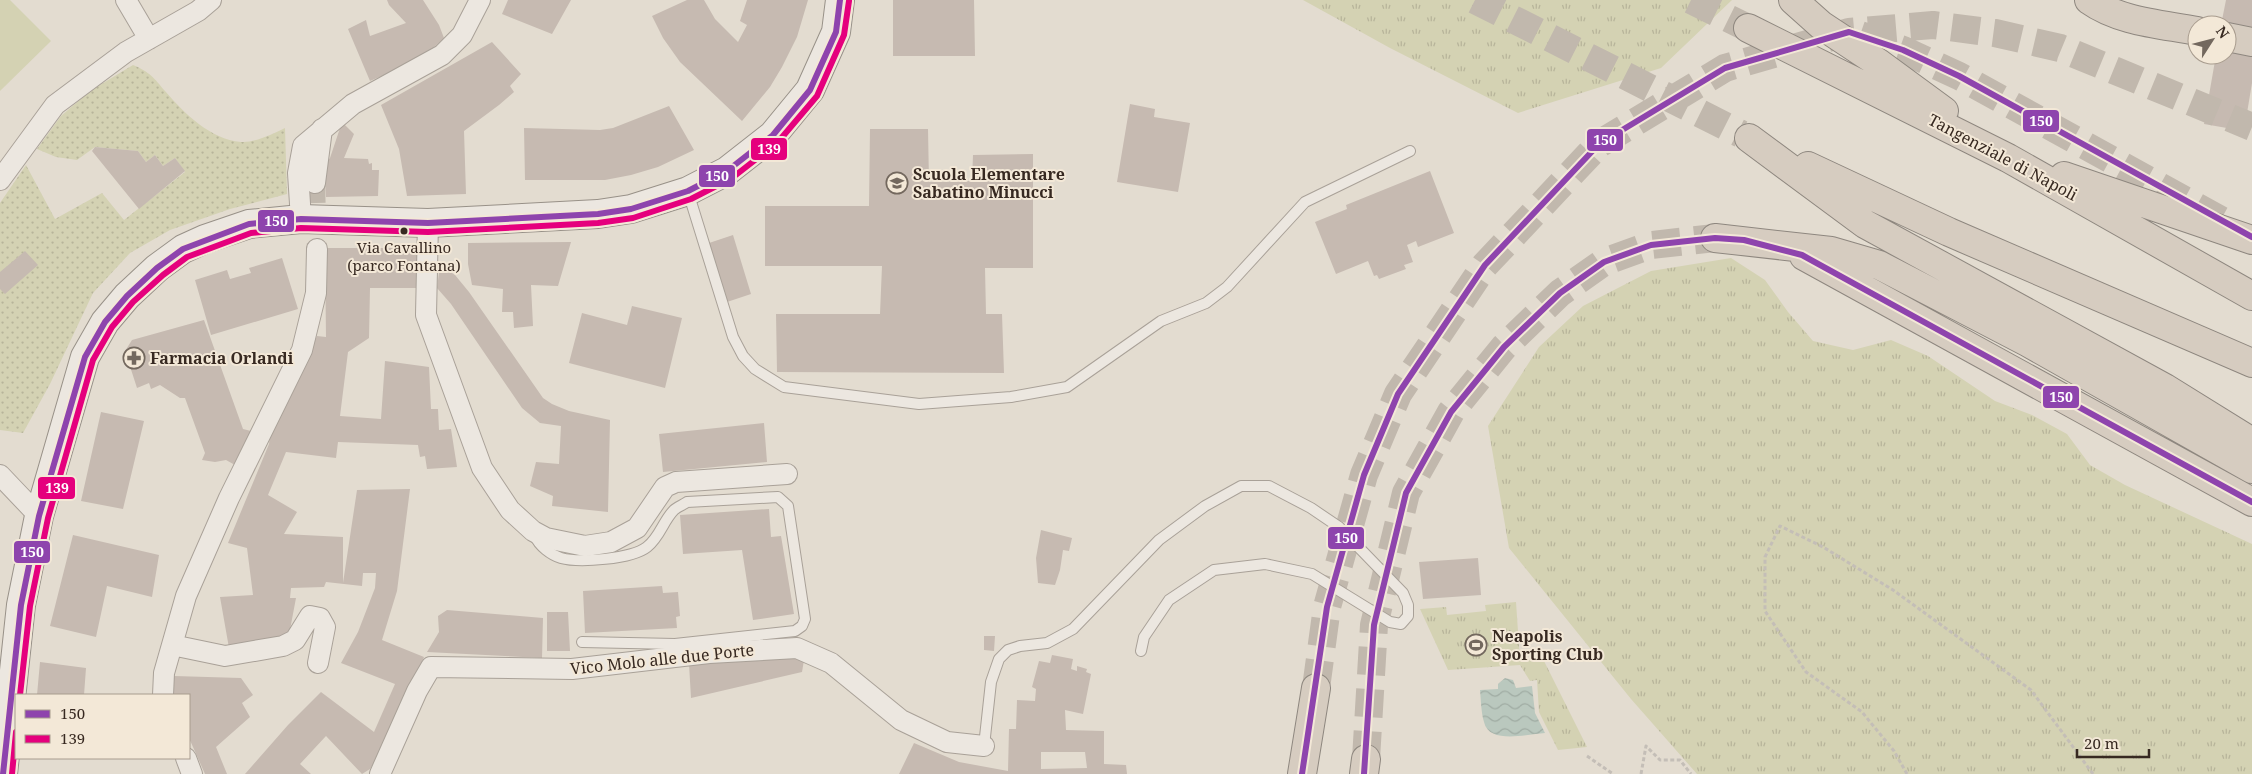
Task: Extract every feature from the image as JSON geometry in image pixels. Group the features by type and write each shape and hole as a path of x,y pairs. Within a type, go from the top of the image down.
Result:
{"highway":[{"path":"1793,0 1821,25 1880,64 2008,158 2252,240"},
{"path":"2089,0 2124,17 2187,29"},
{"name":"Tangenziale di Napoli","path":"1748,28 2008,158 2252,296"},
{"path":"2237,39 2252,42"},
{"path":"2252,364 1949,232 1745,136 1865,224 2166,388 2252,442"},
{"path":"1715,238 1831,251 1888,269 2027,342 2252,469"},
{"path":"1744,240 1802,254 2252,502"},
{"path":"1302,774 1316,688"}],"main road":[{"path":"3,774 21,605 39,516 85,357 105,322 127,296 157,268 183,249 205,238 249,224 302,219 428,223 598,214 631,209 688,191 727,171 773,135 810,90 836,32 840,0"}],"street":[{"path":"126,0 149,39"},
{"path":"0,180 55,104 126,52 198,11 211,0"},
{"path":"302,219 298,173 303,146 353,104 442,55 462,35 480,0"},
{"path":"315,183 322,129"},
{"path":"428,223 426,315 482,468 510,510 533,531 546,538 585,546 611,542 637,528 665,487 676,482 787,474"},
{"path":"163,694 164,673 186,596 229,498 302,350 316,293 317,250"},
{"path":"0,475 39,516"},
{"path":"172,645 225,656 284,646 295,640 310,616 320,618 325,627 318,663"},
{"name":"Vico Molo alle due Porte","path":"380,774 417,691 431,667 572,669 761,649 798,648 831,663 901,720 947,742 984,746"},
{"path":"186,759 192,774"}],"lane":[{"path":"688,191 733,337 743,356 756,369 784,386 919,404 1011,397 1067,387 1161,321 1206,303 1220,292 1305,202 1410,151"},
{"path":"984,746 991,682 999,659 1008,650 1047,643 1073,629 1159,540 1204,506 1240,486 1270,486 1311,508 1339,527 1403,593 1408,605 1408,616 1401,624 1390,622 1312,574 1265,564 1214,570 1169,600 1144,637 1141,651"},
{"path":"533,531 537,542 544,549 561,558 619,558 645,549 656,539 674,510 687,502 778,497 788,506 805,619 802,626 795,631 675,644 582,642"}],"path":[{"path":"1907,774 1894,751 1862,712 1806,672 1765,611 1765,557 1780,526 1823,547 1893,590 2031,690 2093,774"},
{"path":"1641,774 1646,746 1660,760 1680,760 1690,774"},
{"path":"1587,756 1613,774"}],"green space":[{"path":"0,0 10,0 51,41 0,91"},
{"path":"1303,0 1732,0 1661,68 1518,113 1390,48"},
{"path":"133,65 151,76 199,124 219,136 230,140 246,142 263,138 285,128 287,194 230,209 170,230 130,253 93,293 50,384 23,433 0,430 0,203 26,165 55,219 102,193 124,220 185,172 175,158 163,166 155,155 146,162 138,151 95,147 77,160 56,157 37,149 61,116 90,91"},
{"path":"1731,258 1765,280 1788,312 1813,341 1853,350 1891,340 1928,356 1995,401 2032,415 2067,434 2090,465 2125,485 2252,544 2252,774 1697,774 1631,699 1509,548 1488,426 1539,347 1583,306 1651,271"},
{"path":"1516,602 1520,661 1543,659 1587,747 1558,750 1539,712 1537,680 1530,681 1520,665 1448,670 1420,609 1446,607 1447,615 1486,611 1485,605"}],"water":[{"path":"1505,678 1513,680 1516,688 1532,686 1535,713 1545,733 1501,736 1493,734 1487,729 1482,714 1480,690 1498,689 1498,684"}],"building":[{"path":"387,0 423,0 439,25 444,38 421,59 370,81 348,29 366,20 370,36 406,23 389,5"},
{"path":"508,0 571,0 552,34 502,14"},
{"path":"687,0 704,0 715,19 738,42 747,25 740,21 747,0 808,0 797,37 782,67 770,87 742,121 680,62 663,38 652,16"},
{"path":"893,0 974,0 975,56 893,56"},
{"path":"2226,0 2252,0 2252,83 2244,131 2204,124 2214,65 2237,65 2237,15 2223,15"},
{"path":"492,42 521,74 510,86 514,92 464,131 466,194 407,196 399,149 381,105"},
{"path":"1130,104 1155,109 1154,117 1190,123 1178,192 1117,182"},
{"path":"669,106 694,150 658,167 605,180 525,180 524,128 600,130 613,128"},
{"path":"342,122 354,134 344,158 368,159 369,164 372,163 372,170 379,170 378,196 326,197 324,165 330,158"},
{"path":"870,129 928,129 929,182 972,181 973,155 1033,154 1033,268 985,268 986,314 1002,314 1004,373 777,372 776,314 880,314 882,266 765,266 765,206 869,206"},
{"path":"95,147 138,151 146,162 155,155 163,166 175,158 185,171 139,209 92,151"},
{"path":"1430,171 1454,233 1418,247 1416,241 1407,245 1413,262 1404,265 1406,269 1379,279 1377,275 1374,276 1368,261 1336,274 1315,222 1347,209 1346,205"},
{"path":"733,235 751,294 724,303 706,244"},
{"path":"571,242 558,286 531,285 533,326 514,328 513,312 502,312 503,289 472,285 468,264 468,243"},
{"path":"325,248 419,248 420,288 370,288 369,338 348,352 340,416 381,419 385,361 429,367 431,409 438,409 439,430 451,429 457,467 427,469 425,456 420,457 418,445 338,442 336,458 286,452 268,495 297,512 284,534 343,537 343,583 357,490 410,489 397,591 382,640 424,657 390,737 370,769 362,774 326,736 300,764 311,774 245,774 288,725 321,692 374,732 395,684 341,663 358,632 375,588 376,573 363,573 362,586 326,582 324,587 291,588 290,598 296,598 289,635 229,648 220,597 253,595 247,548 228,543 269,444 270,435 317,336 326,337"},
{"path":"25,251 38,265 5,294 0,289 0,272"},
{"path":"282,258 298,309 211,335 195,280 227,270 230,279 251,273 249,268"},
{"path":"440,265 455,275 469,292 543,398 569,411 610,420 608,512 552,506 553,496 530,486 536,462 559,464 561,426 540,423 522,408 451,304 437,288"},
{"path":"632,306 682,318 665,388 569,363 582,313 627,325"},
{"path":"204,320 243,429 251,431 235,465 226,460 215,462 202,460 205,453 185,398 180,398 160,385 151,389 149,383 137,388 125,351 132,340"},
{"path":"101,412 144,421 123,509 81,501"},
{"path":"764,423 767,462 663,472 659,434"},
{"path":"769,509 771,537 781,536 794,614 753,620 742,550 683,554 680,515"},
{"path":"1041,530 1072,538 1069,551 1063,550 1060,570 1055,585 1038,583 1036,558"},
{"path":"73,535 159,555 152,597 107,586 96,637 50,626"},
{"path":"1478,558 1481,595 1423,599 1419,562"},
{"path":"662,586 663,593 678,592 680,616 676,617 677,628 585,633 583,591"},
{"path":"447,610 543,618 542,658 427,652 439,632 438,616"},
{"path":"547,612 568,612 570,651 547,651"},
{"path":"984,636 995,636 994,651 984,650"},
{"path":"1052,655 1073,659 1071,669 1077,671 1077,666 1087,669 1086,672 1091,674 1083,714 1065,710 1066,730 1104,731 1104,764 1126,765 1127,774 899,774 914,743 959,762 1008,771 1009,729 1016,729 1017,700 1035,701 1036,689 1032,687 1039,661 1050,663","holes":["1041,752 1085,752 1087,768 1041,769"]},
{"path":"790,656 804,660 802,672 691,698 689,664"},
{"path":"40,662 86,668 84,694 37,694"},
{"path":"174,676 241,678 253,695 242,703 250,717 216,747 227,774 205,774 190,740 190,694 171,694"}],"tunnel":[{"path":"1475,0 1741,134"},
{"path":"1691,0 1748,28"},
{"path":"1316,688 1327,607 1364,475 1398,394 1485,265 1599,144 1725,68 1849,32 1933,25 1995,33 2060,48 2252,127"},
{"path":"1860,35 1903,50 1959,76 2228,224"},
{"path":"315,183 317,249"},
{"path":"1366,759 1374,625 1406,493 1451,412 1504,347 1560,293 1604,262 1651,245 1715,238"}],"transit line":[{"name":"150","path":"3,774 21,605 39,516 85,357 105,322 127,296 157,268 183,249 249,224 301,219 428,223 598,214 631,209 688,191 727,171 773,135 810,90 836,32 840,0"},
{"name":"139","path":"20,694 30,606 48,518 93,360 112,327 133,302 163,275 187,257 251,233 301,228 428,232 598,223 633,218 691,199 732,178 778,142 817,96 844,35 849,1"},
{"name":"150","path":"1302,774 1327,607 1364,475 1398,394 1485,265 1599,144 1725,68 1849,32 1903,50 1959,76 2252,237"},
{"name":"150","path":"1364,774 1374,625 1406,493 1451,412 1504,347 1560,293 1604,262 1651,245 1715,238 1744,240 1802,255 2252,502"},
{"name":"139","path":"12,774 15,742"}],"place":[{"name":"Scuola Elementare Sabatino Minucci","path":"897,183"},
{"name":"Via Cavallino (parco Fontana)","path":"404,231"},
{"name":"Farmacia Orlandi","path":"134,358"},
{"name":"Neapolis Sporting Club","path":"1476,645"}]}
